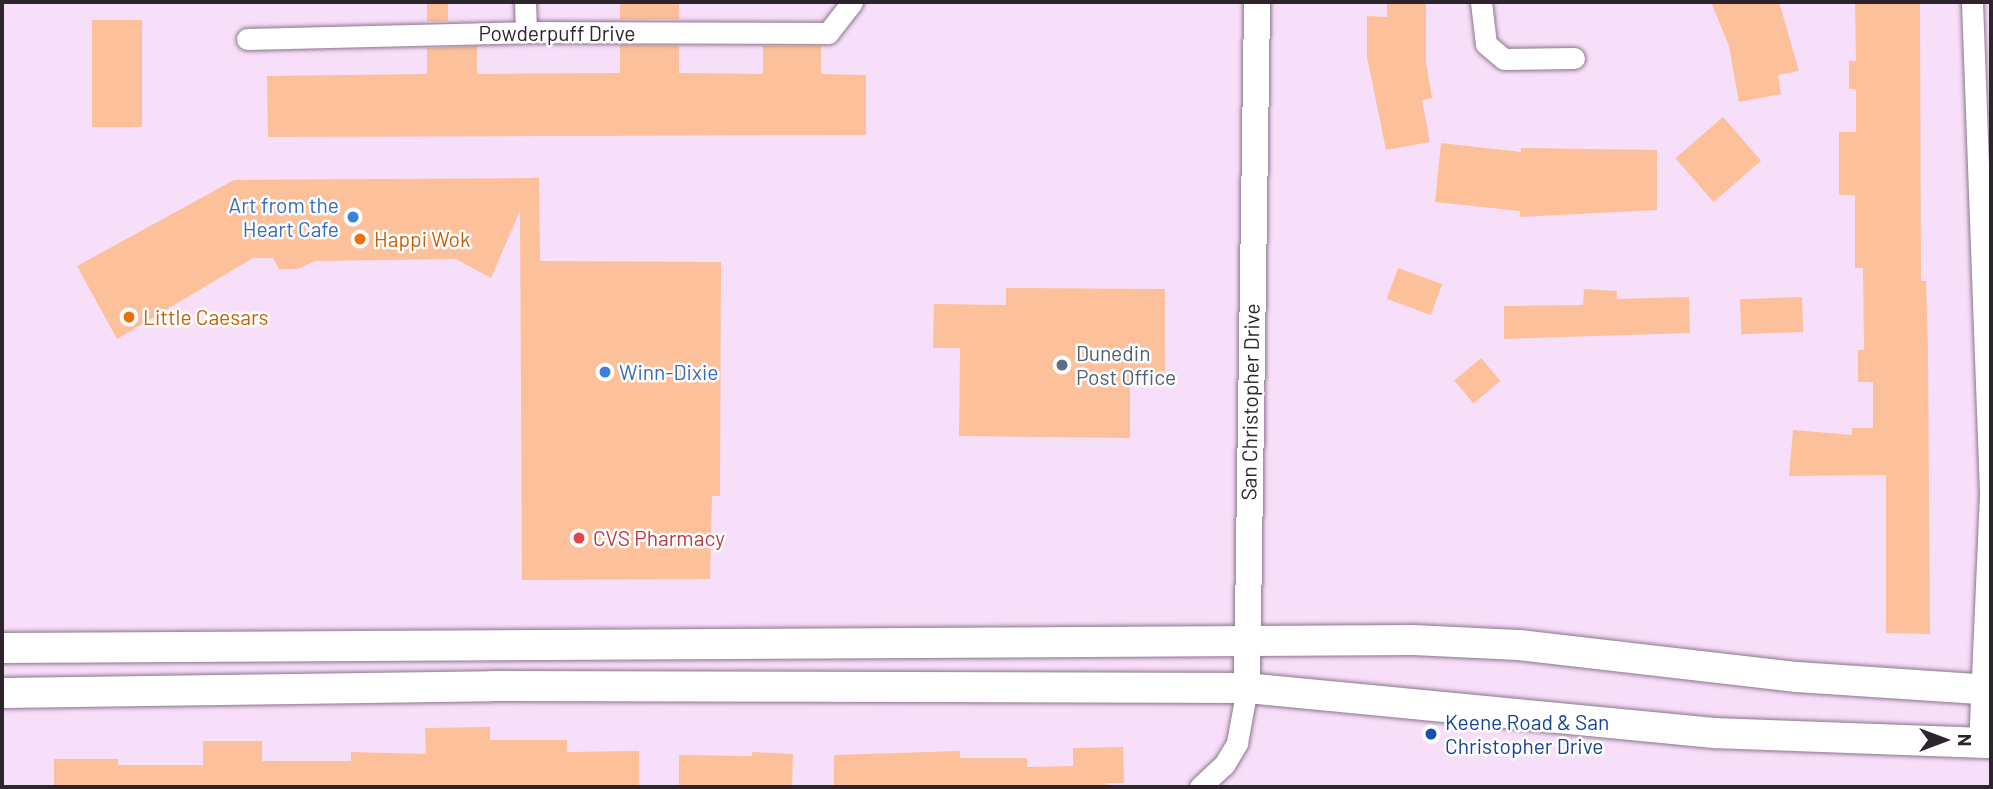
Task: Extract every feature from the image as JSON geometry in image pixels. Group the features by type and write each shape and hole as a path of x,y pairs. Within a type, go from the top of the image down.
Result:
{"main road":[{"path":"2,648 1247,640 1519,645 1797,677 1987,690"},
{"path":"2,693 493,686 1247,688 1715,733 1985,743"}],"street":[{"path":"525,2 526,32"},
{"name":"Powderpuff Drive","path":"247,39 526,32 828,33 852,2"},
{"name":"San Christopher Drive","path":"1200,787 1224,765 1237,743 1247,688 1257,2"},
{"path":"1481,2 1486,44 1504,59 1574,58"},
{"path":"1972,2 1991,494 1985,743"}],"building":[{"path":"427,2 448,2 448,21 427,21"},
{"path":"620,2 679,2 679,19 620,19"},
{"path":"1387,2 1426,2 1426,62 1432,98 1422,100 1430,142 1386,150 1367,57 1367,16 1387,17"},
{"path":"1711,2 1779,2 1799,71 1778,75 1781,94 1739,102 1729,46"},
{"path":"1855,2 1920,2 1921,281 1926,281 1928,350 1930,634 1886,633 1886,475 1789,476 1793,430 1852,435 1852,428 1873,428 1873,382 1858,382 1858,350 1864,350 1863,268 1855,268 1855,195 1839,195 1839,132 1856,132 1856,89 1849,89 1849,61 1856,61"},
{"path":"92,20 142,20 142,127 92,127"},
{"path":"620,45 679,46 679,73 763,74 763,46 821,46 821,74 866,75 866,135 268,137 267,76 427,74 427,48 477,46 477,74 620,73"},
{"path":"1723,117 1761,161 1714,202 1675,158"},
{"path":"1441,143 1521,152 1521,148 1657,150 1657,210 1520,217 1520,211 1435,202"},
{"path":"539,178 540,261 721,262 720,496 712,496 710,579 522,580 520,211 491,278 456,259 315,261 298,269 279,269 273,258 253,258 117,339 77,266 234,180"},
{"path":"1398,268 1442,284 1431,315 1387,299"},
{"name":"Dunedin Post Office","path":"1006,288 1165,289 1165,381 1130,381 1130,438 959,436 960,348 933,348 934,304 1006,305"},
{"path":"1584,289 1617,291 1617,299 1689,297 1690,333 1504,339 1504,306 1583,305"},
{"path":"1802,297 1803,332 1741,334 1740,299"},
{"path":"1481,358 1500,381 1473,403 1454,380"},
{"path":"490,727 490,740 567,740 567,752 639,751 639,787 54,787 54,759 118,759 118,765 203,765 203,741 262,741 262,761 351,761 351,752 426,754 425,728"},
{"path":"1123,747 1124,783 1107,783 1107,787 834,787 834,755 960,751 960,758 1027,758 1027,767 1073,766 1073,748"},
{"path":"752,752 793,754 792,787 679,787 679,755 752,756"}],"place":[{"name":"Art from the Heart Cafe","path":"353,217"},
{"name":"Happi Wok","path":"360,239"},
{"name":"Little Caesars","path":"129,317"},
{"name":"Dunedin Post Office","path":"1062,365"},
{"name":"Winn-Dixie","path":"605,372"},
{"name":"CVS Pharmacy","path":"579,538"},
{"name":"Keene Road & San Christopher Drive","path":"1431,734"}]}
